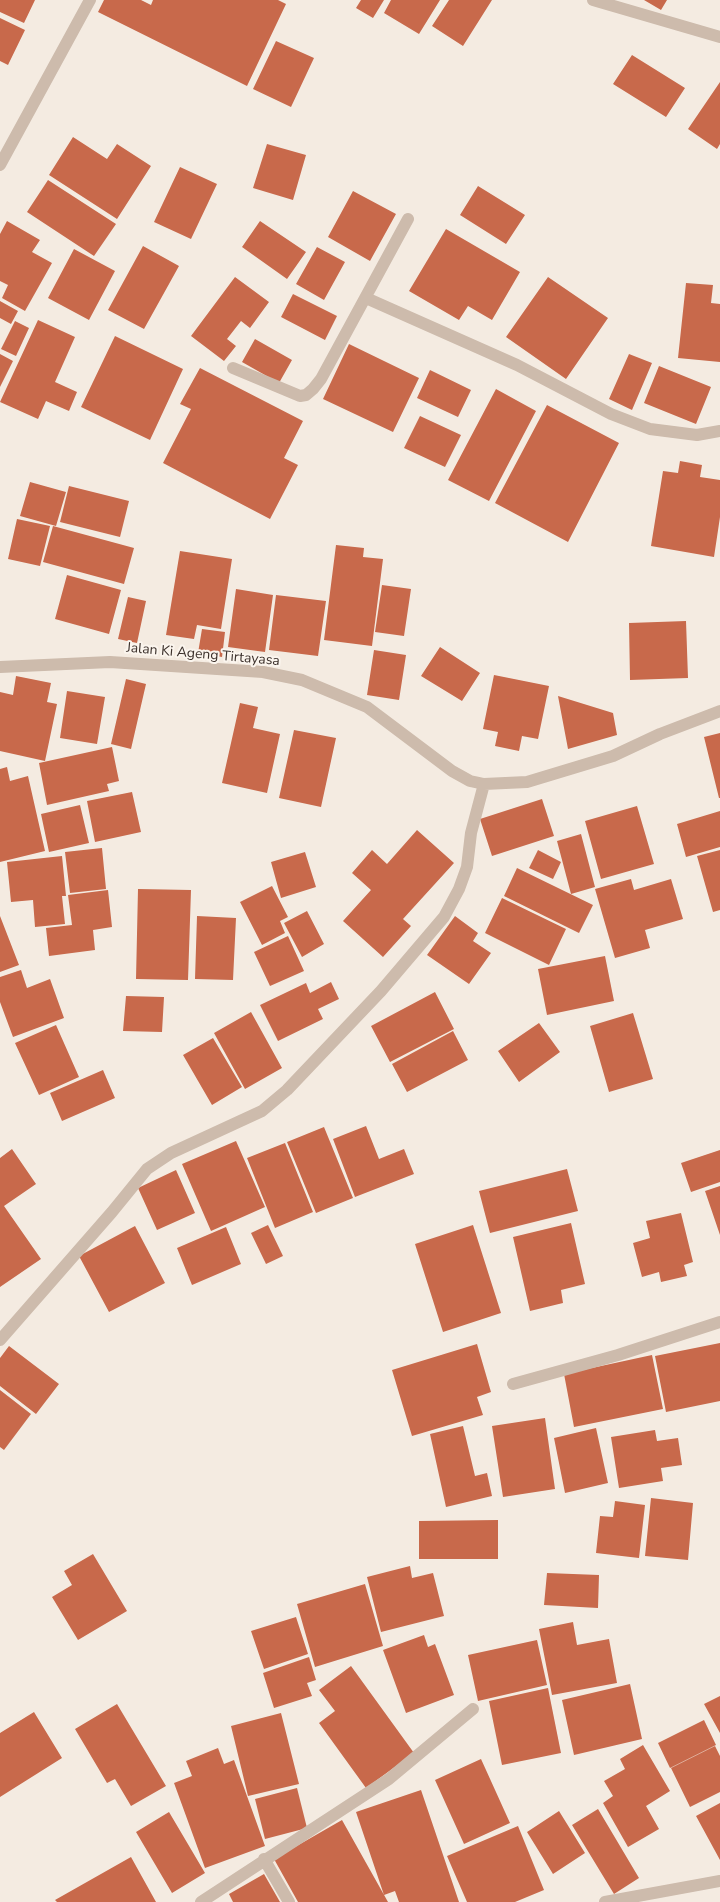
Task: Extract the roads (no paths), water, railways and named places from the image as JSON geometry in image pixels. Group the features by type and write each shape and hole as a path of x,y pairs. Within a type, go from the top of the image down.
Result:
{"street":[{"path":"0,165 90,0"},
{"path":"593,0 720,37"},
{"path":"233,368 292,393 306,395 321,379 408,219"},
{"path":"366,298 516,365 611,414 650,429 698,435 720,431"},
{"name":"Jalan Ki Ageng Tirtayasa","path":"0,667 110,662 263,672 302,680 367,707 452,771 470,781 484,784 526,782 613,756 660,734 720,711"},
{"path":"0,1340 106,1219 147,1169 171,1153 262,1111 286,1090 381,991 444,917 459,890 467,867 471,833 484,784"},
{"path":"512,1384 618,1355 720,1322"},
{"path":"202,1902 264,1859 389,1779 474,1709"},
{"path":"264,1859 289,1902"},
{"path":"605,1902 720,1881"}]}
